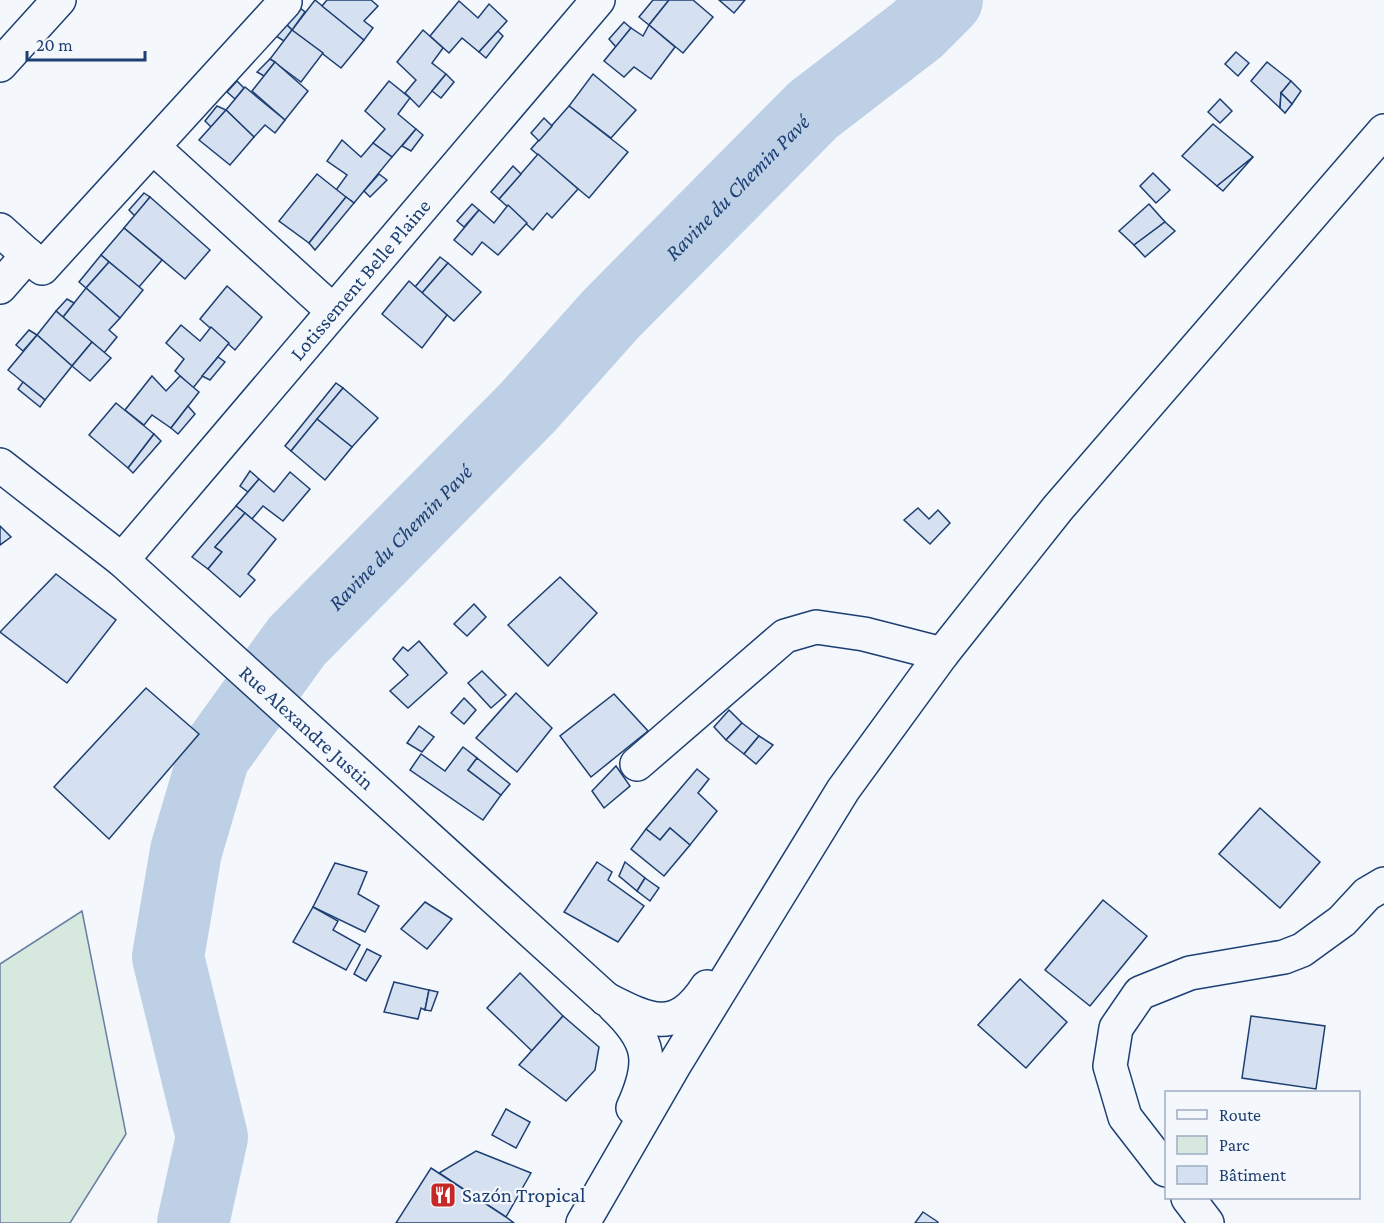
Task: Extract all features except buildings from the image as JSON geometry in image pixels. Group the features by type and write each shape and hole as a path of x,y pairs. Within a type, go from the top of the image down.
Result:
{"main road":[{"path":"0,65 59,0"},
{"path":"0,230 42,268 285,2 284,0"},
{"name":"Lotissement Belle Plaine","path":"122,560 598,0"},
{"path":"583,1223 676,1062 843,790 942,654 1058,508 1384,131"},
{"path":"153,147 333,311"},
{"path":"602,1223 689,1074 900,741 1081,512 1384,160"},
{"path":"0,287 28,255"},
{"name":"Rue Alexandre Justin","path":"0,465 122,560 627,1018 644,1042 648,1059 644,1081 634,1107 610,1148 613,1171"},
{"path":"637,764 785,636 816,627 864,634 942,654"},
{"path":"606,999 644,1017 668,1019 682,1016 697,1003 769,891 786,883"},
{"path":"1165,1167 1125,1117 1110,1066 1116,1028 1140,993 1190,973 1284,957 1302,950 1342,921 1367,894 1384,884"},
{"path":"1189,1199 1207,1223"}],"green space":[{"path":"82,911 126,1134 70,1223 0,1223 0,964"}],"waterway":[{"name":"Ravine du Chemin Pavé","path":"193,1223 212,1137 168,957 186,851 214,756 297,641 528,407 611,314 813,110 917,30 947,0"}],"place":[{"name":"Sazón Tropical","path":"443,1195"}]}
